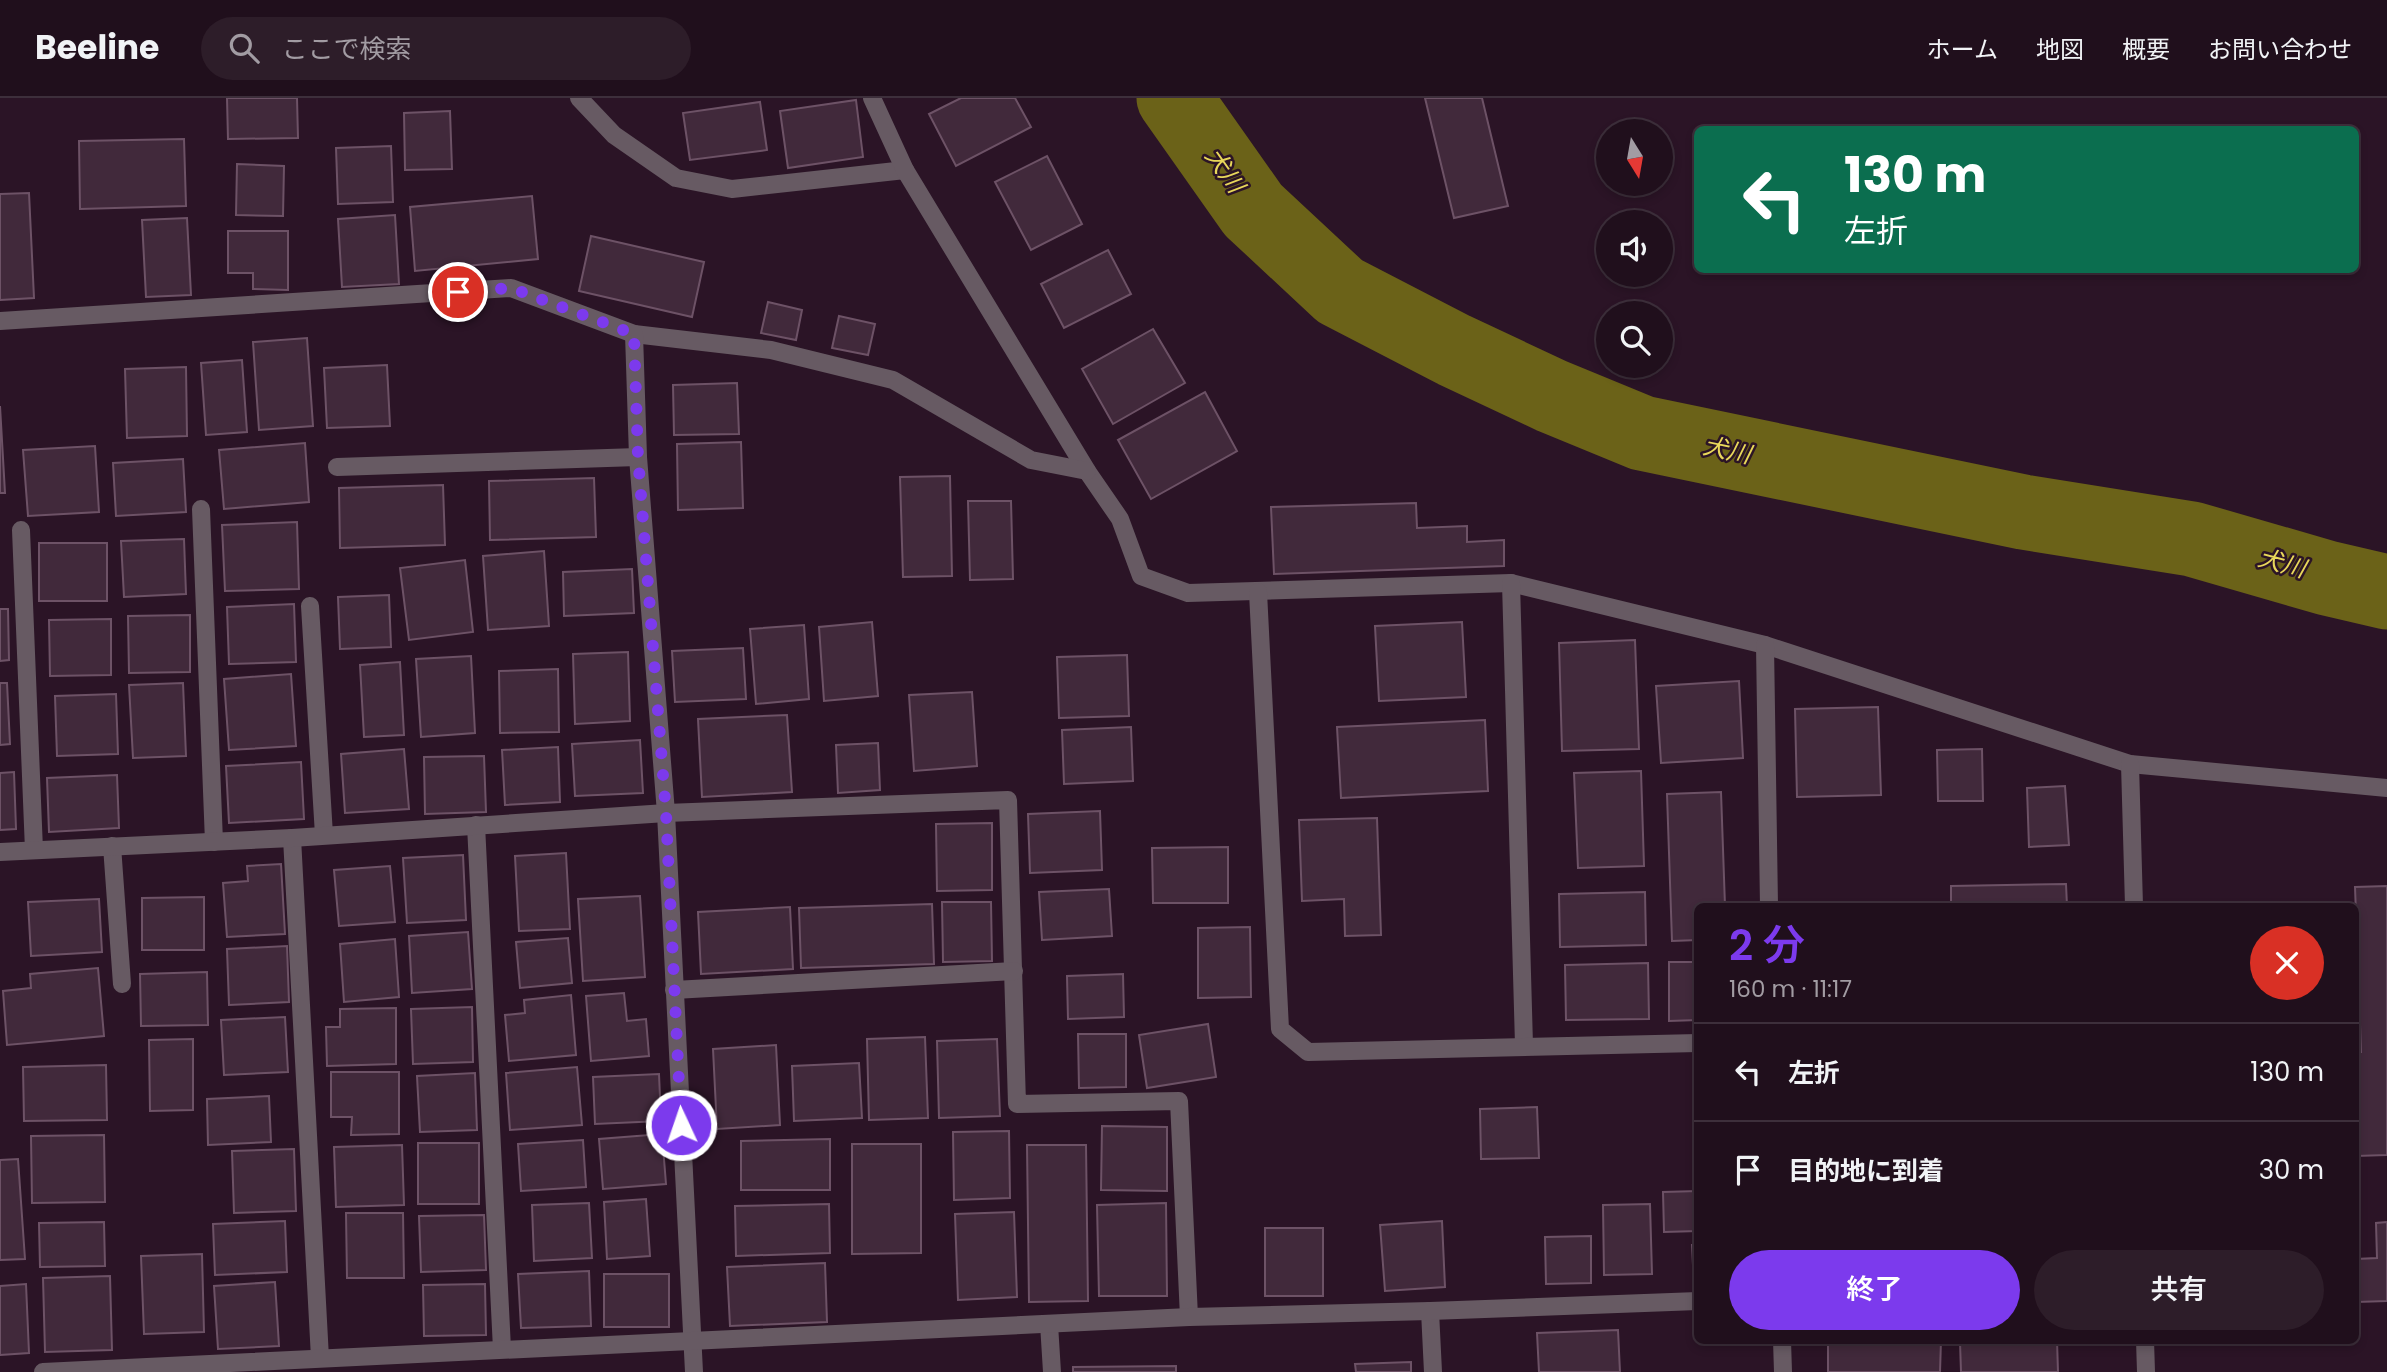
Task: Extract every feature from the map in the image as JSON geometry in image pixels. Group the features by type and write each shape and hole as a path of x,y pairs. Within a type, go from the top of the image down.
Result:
{"street":[{"path":"579,98 614,135 676,178 732,189 905,170"},
{"path":"872,98 905,170 1087,471 1120,519 1141,576 1188,593 1511,583 1765,645 2130,764 2387,788"},
{"path":"0,321 511,288 634,334 771,350 893,380 1031,460 1087,471"},
{"path":"634,334 638,457 666,813 694,1372"},
{"path":"337,467 638,457"},
{"path":"201,509 214,842"},
{"path":"21,530 34,850"},
{"path":"1511,583 1524,1045"},
{"path":"1258,592 1280,1029 1308,1052 1694,1043"},
{"path":"310,606 324,835"},
{"path":"1765,645 1769,903"},
{"path":"2130,764 2134,903"},
{"path":"0,852 292,838 666,813 1008,800 1017,1104 1179,1101 1189,1317"},
{"path":"476,825 502,1349"},
{"path":"292,838 320,1358"},
{"path":"111,846 122,984"},
{"path":"674,990 1014,971"},
{"path":"43,1372 1189,1317 1694,1301"},
{"path":"1430,1311 1433,1372"},
{"path":"1049,1324 1052,1372"},
{"path":"1782,1344 1783,1372"},
{"path":"2145,1344 2146,1372"}],"building":[{"path":"227,98 297,98 298,138 228,139"},
{"path":"961,98 1015,98 1031,127 956,166 929,114"},
{"path":"1425,98 1482,98 1508,206 1454,218"},
{"path":"856,100 863,157 788,168 780,111"},
{"path":"760,102 767,150 690,160 683,113"},
{"path":"450,111 452,169 405,170 404,113"},
{"path":"184,139 186,206 80,209 79,141"},
{"path":"391,146 393,202 338,204 336,148"},
{"path":"1047,156 1082,224 1031,250 995,182"},
{"path":"237,164 284,166 283,216 236,215"},
{"path":"29,193 34,298 0,300 0,194"},
{"path":"532,196 538,259 415,271 410,207"},
{"path":"395,215 399,284 342,287 338,219"},
{"path":"187,218 191,295 146,297 142,220"},
{"path":"228,231 288,231 288,290 253,289 253,273 228,273"},
{"path":"591,236 704,262 692,317 579,291"},
{"path":"1108,250 1131,294 1064,328 1041,284"},
{"path":"768,302 802,310 796,340 761,333"},
{"path":"839,316 875,324 868,355 832,348"},
{"path":"1153,329 1185,383 1113,424 1082,369"},
{"path":"307,338 313,426 259,430 253,342"},
{"path":"242,360 247,432 206,435 201,363"},
{"path":"387,365 390,426 327,428 324,368"},
{"path":"186,367 187,436 127,438 125,369"},
{"path":"737,383 739,434 674,435 673,385"},
{"path":"1205,392 1237,451 1151,499 1118,440"},
{"path":"0,406 5,493 0,493"},
{"path":"741,442 743,508 678,510 677,444"},
{"path":"305,443 309,502 224,509 219,450"},
{"path":"95,446 99,512 28,516 23,450"},
{"path":"183,459 186,512 116,516 113,463"},
{"path":"950,476 952,576 903,577 900,477"},
{"path":"594,478 596,537 490,540 489,481"},
{"path":"443,485 445,545 340,548 339,488"},
{"path":"968,501 1011,501 1013,579 970,580"},
{"path":"1416,503 1417,528 1467,526 1467,542 1504,540 1504,566 1274,574 1271,507"},
{"path":"297,522 299,589 225,591 222,525"},
{"path":"184,539 186,594 124,597 121,541"},
{"path":"39,543 107,543 107,601 39,601"},
{"path":"544,551 549,626 488,630 483,556"},
{"path":"465,560 473,632 409,640 400,568"},
{"path":"632,569 634,613 564,616 563,572"},
{"path":"389,595 391,647 340,649 338,597"},
{"path":"294,604 296,662 229,664 227,607"},
{"path":"0,609 8,609 9,660 0,661"},
{"path":"190,615 190,672 129,673 128,616"},
{"path":"111,619 111,675 50,676 49,620"},
{"path":"872,622 878,696 824,701 819,627"},
{"path":"1462,622 1466,697 1379,701 1375,626"},
{"path":"804,625 809,699 756,704 750,629"},
{"path":"1635,640 1639,749 1562,751 1559,643"},
{"path":"743,648 746,699 675,702 672,651"},
{"path":"628,652 630,721 575,724 573,654"},
{"path":"1127,655 1129,716 1059,718 1057,657"},
{"path":"471,656 475,733 421,737 416,659"},
{"path":"400,662 404,735 364,737 360,665"},
{"path":"558,669 559,732 500,733 499,671"},
{"path":"291,674 296,746 229,750 224,679"},
{"path":"1739,681 1743,758 1661,763 1656,686"},
{"path":"0,683 7,683 10,744 0,745"},
{"path":"183,683 186,756 133,758 129,685"},
{"path":"972,692 977,766 914,771 909,695"},
{"path":"116,694 118,754 57,756 55,696"},
{"path":"1878,707 1881,795 1797,797 1795,709"},
{"path":"787,715 792,792 702,797 698,719"},
{"path":"1485,720 1488,791 1341,798 1337,727"},
{"path":"1131,727 1133,781 1064,784 1062,730"},
{"path":"640,740 643,793 575,796 572,744"},
{"path":"878,743 880,790 838,793 836,745"},
{"path":"558,747 560,802 505,805 502,750"},
{"path":"404,749 409,809 345,813 341,754"},
{"path":"1982,749 1983,801 1938,801 1937,750"},
{"path":"484,756 486,812 425,814 424,757"},
{"path":"301,762 304,819 229,823 226,766"},
{"path":"1641,771 1644,866 1578,868 1574,773"},
{"path":"14,772 16,829 0,830 0,773"},
{"path":"117,775 119,828 49,832 47,778"},
{"path":"2065,786 2069,845 2029,847 2027,788"},
{"path":"1721,792 1725,903 1694,903 1694,940 1672,941 1667,794"},
{"path":"1100,811 1102,870 1030,873 1028,814"},
{"path":"1377,818 1381,935 1345,936 1344,899 1302,901 1299,820"},
{"path":"992,823 992,890 937,891 936,824"},
{"path":"1228,847 1228,903 1153,903 1152,848"},
{"path":"566,853 570,929 519,931 515,856"},
{"path":"463,855 466,920 407,923 403,858"},
{"path":"281,864 285,934 227,937 223,883 248,881 247,866"},
{"path":"390,866 395,922 339,926 334,870"},
{"path":"2066,884 2067,903 1951,903 1951,886"},
{"path":"2387,886 2387,1155 2359,1156 2359,903 2356,903 2355,887"},
{"path":"1109,889 1112,936 1042,940 1039,892"},
{"path":"1645,892 1646,945 1560,947 1559,894"},
{"path":"640,896 645,977 583,981 578,899"},
{"path":"204,897 204,950 142,950 142,898"},
{"path":"99,899 102,952 31,956 28,902"},
{"path":"942,902 991,902 992,961 943,962"},
{"path":"932,904 934,964 801,968 799,908"},
{"path":"790,907 793,969 701,974 698,912"},
{"path":"1250,927 1251,997 1198,998 1198,928"},
{"path":"468,932 472,989 412,993 409,936"},
{"path":"568,938 572,983 520,988 516,942"},
{"path":"395,939 399,997 344,1002 340,944"},
{"path":"287,946 289,1002 229,1005 227,949"},
{"path":"1669,962 1694,962 1694,1020 1669,1021"},
{"path":"1648,963 1649,1019 1566,1020 1565,965"},
{"path":"98,968 104,1036 7,1045 3,991 31,988 30,974"},
{"path":"207,972 208,1025 141,1026 140,974"},
{"path":"1123,974 1124,1017 1068,1019 1067,976"},
{"path":"624,993 627,1021 646,1019 649,1056 591,1061 586,996"},
{"path":"571,995 576,1055 509,1061 505,1015 525,1013 524,1000"},
{"path":"472,1007 473,1062 413,1064 411,1009"},
{"path":"396,1008 396,1064 327,1066 326,1027 340,1027 340,1009"},
{"path":"285,1017 288,1072 224,1075 221,1020"},
{"path":"1208,1024 1216,1077 1147,1088 1139,1035"},
{"path":"1078,1034 1126,1034 1126,1087 1079,1088"},
{"path":"925,1037 928,1118 869,1120 867,1039"},
{"path":"193,1039 193,1110 150,1111 149,1040"},
{"path":"997,1039 1000,1116 939,1118 937,1041"},
{"path":"776,1045 780,1125 717,1129 713,1049"},
{"path":"859,1063 862,1118 794,1121 792,1066"},
{"path":"106,1065 107,1120 24,1121 23,1067"},
{"path":"577,1067 582,1125 510,1130 506,1073"},
{"path":"331,1072 399,1072 399,1134 351,1135 352,1117 331,1117"},
{"path":"475,1073 477,1130 420,1132 417,1076"},
{"path":"659,1074 661,1121 595,1124 593,1077"},
{"path":"269,1096 271,1142 208,1145 207,1099"},
{"path":"1537,1107 1539,1158 1481,1159 1480,1109"},
{"path":"1102,1126 1167,1127 1167,1191 1101,1190"},
{"path":"1009,1131 1010,1198 954,1200 953,1132"},
{"path":"662,1134 666,1184 603,1189 599,1139"},
{"path":"104,1135 105,1202 32,1203 31,1136"},
{"path":"830,1139 830,1190 741,1190 741,1141"},
{"path":"583,1140 586,1187 521,1191 518,1144"},
{"path":"418,1143 479,1143 479,1204 418,1204"},
{"path":"852,1144 921,1144 921,1253 852,1254"},
{"path":"402,1145 404,1205 336,1207 334,1147"},
{"path":"1027,1145 1086,1145 1088,1301 1029,1302"},
{"path":"294,1149 296,1211 234,1213 232,1151"},
{"path":"18,1159 25,1259 0,1260 0,1160"},
{"path":"1694,1191 1694,1231 1664,1232 1663,1192"},
{"path":"646,1199 650,1256 607,1259 604,1202"},
{"path":"589,1203 592,1258 534,1261 532,1205"},
{"path":"1166,1203 1167,1296 1099,1296 1097,1205"},
{"path":"829,1204 830,1253 736,1256 735,1206"},
{"path":"1650,1204 1652,1274 1604,1275 1603,1205"},
{"path":"1014,1212 1017,1297 958,1300 955,1214"},
{"path":"346,1213 403,1213 404,1278 347,1278"},
{"path":"484,1215 486,1270 421,1272 419,1216"},
{"path":"285,1221 287,1272 215,1275 213,1224"},
{"path":"1442,1221 1445,1287 1385,1291 1380,1225"},
{"path":"104,1222 105,1266 40,1267 39,1223"},
{"path":"2387,1222 2387,1301 2359,1302 2359,1259 2377,1258 2376,1223"},
{"path":"1265,1228 1323,1228 1323,1296 1265,1296"},
{"path":"1591,1236 1591,1283 1546,1284 1545,1237"},
{"path":"1692,1245 1694,1245 1694,1285"},
{"path":"202,1254 204,1332 144,1334 141,1256"},
{"path":"825,1263 827,1322 730,1326 727,1267"},
{"path":"589,1271 591,1326 521,1328 518,1274"},
{"path":"604,1274 669,1274 669,1327 604,1327"},
{"path":"110,1276 112,1350 45,1352 43,1278"},
{"path":"275,1282 279,1346 218,1349 214,1286"},
{"path":"26,1284 29,1353 0,1355 0,1286"},
{"path":"485,1284 486,1335 424,1336 423,1285"},
{"path":"1618,1330 1620,1372 1539,1372 1537,1333"},
{"path":"1828,1344 1941,1344 1940,1372 1828,1372"},
{"path":"1960,1344 2057,1344 2058,1372 1961,1372"},
{"path":"1411,1362 1411,1372 1356,1372 1355,1364"},
{"path":"1176,1366 1176,1372 1073,1372 1073,1367"}],"waterway":[{"name":"犬川","path":"1174,98 1253,210 1340,291 1454,350 1552,396 1642,433 2023,512 2192,539 2327,578 2387,592"}],"route":[{"path":"458,292 511,288 634,334 638,457 666,813 681,1125"}]}
